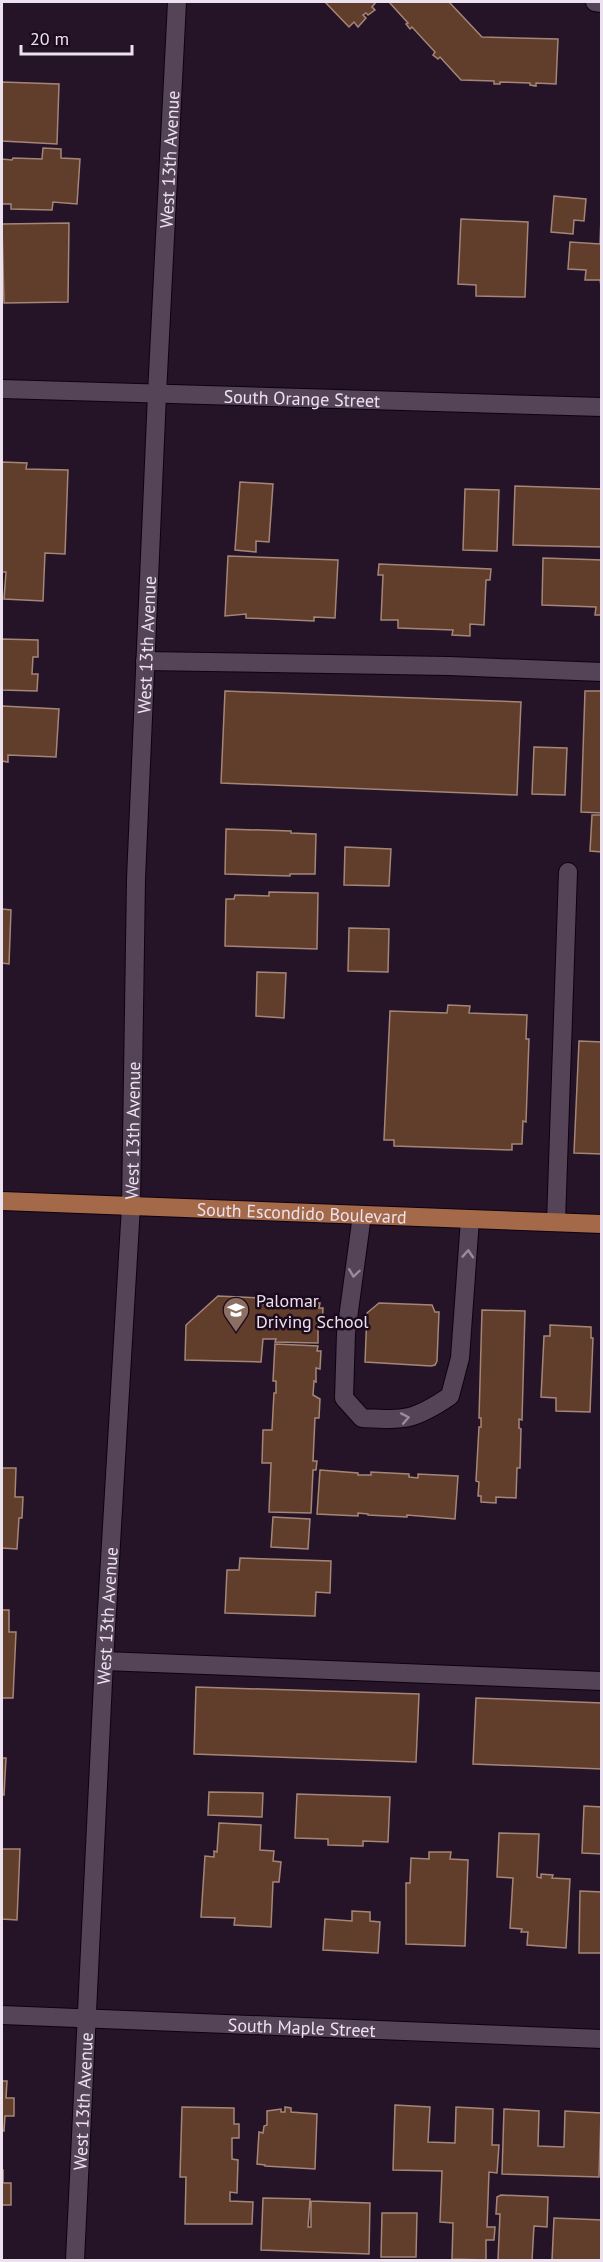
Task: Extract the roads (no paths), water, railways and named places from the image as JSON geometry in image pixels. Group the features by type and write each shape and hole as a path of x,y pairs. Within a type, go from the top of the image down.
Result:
{"main road":[{"name":"South Escondido Boulevard","path":"2,1201 602,1224"}],"street":[{"name":"West 13th Avenue","path":"75,2260 104,1661 131,1206 135,879 177,2"},
{"path":"595,2 602,3"},
{"name":"South Orange Street","path":"2,389 602,407"},
{"path":"145,661 602,672"},
{"path":"556,1222 568,872"},
{"path":"362,1215 346,1334 344,1398 362,1418 402,1420 426,1412 450,1396 460,1358 470,1219"},
{"path":"104,1661 602,1681"},
{"name":"South Maple Street","path":"2,2015 602,2039"}],"place":[{"name":"Palomar Driving School","path":"236,1333"}]}
